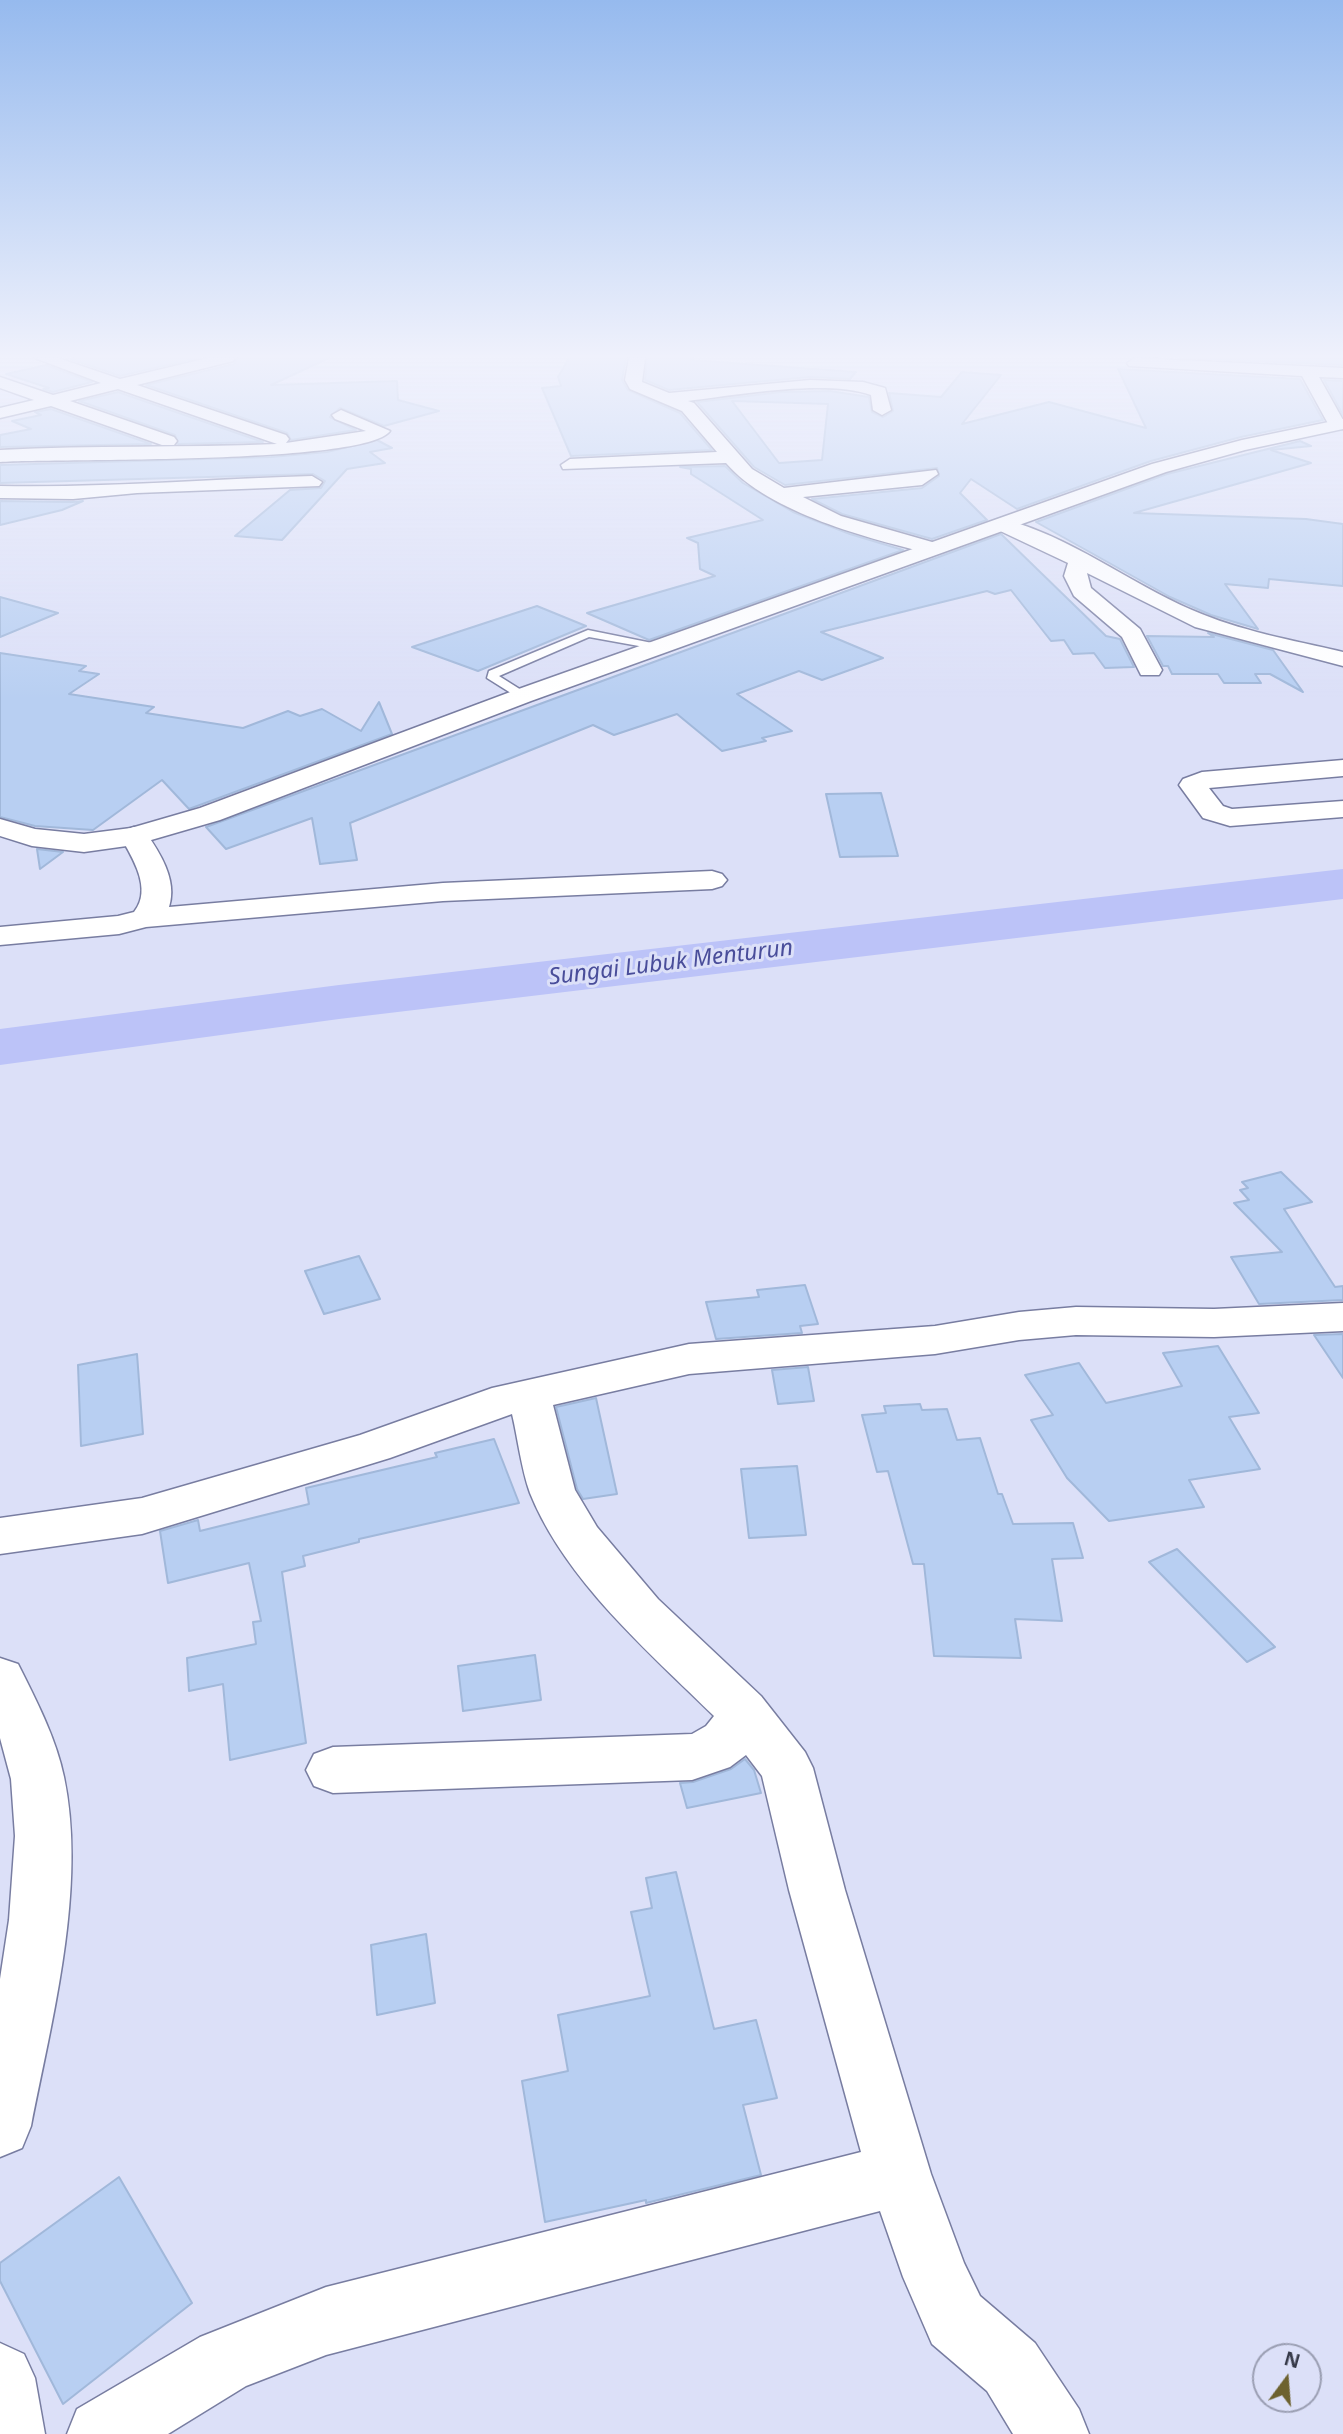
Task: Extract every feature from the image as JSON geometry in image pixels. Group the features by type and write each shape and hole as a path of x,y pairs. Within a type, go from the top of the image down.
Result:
{"street":[{"path":"744,472 781,494 834,520 932,548"},
{"path":"0,827 32,837 84,843 134,836 210,814 522,696 1149,472"},
{"path":"781,494 922,479 929,474"},
{"path":"0,492 73,494 137,487 312,482"},
{"path":"1003,525 1048,543 1126,588 1217,628 1343,659"},
{"path":"1079,562 1075,576 1082,591 1132,634 1150,670"},
{"path":"1343,768 1202,780 1193,785 1213,812 1230,818 1343,808"},
{"path":"134,836 153,867 156,881 156,902 145,918"},
{"path":"0,936 119,926 145,918 443,892 712,880"},
{"path":"0,1536 142,1516 374,1447 492,1403 689,1359 935,1340 1019,1325 1076,1321 1214,1323 1343,1317"},
{"path":"529,1395 552,1490 565,1518 580,1540 641,1613 743,1711 786,1768 817,1890 912,2217 956,2320 1011,2367 1054,2434"},
{"path":"0,1679 28,1740 40,1793 42,1893 32,1967 0,2126"},
{"path":"333,1770 692,1757 715,1751 731,1738 743,1711"},
{"path":"102,2434 225,2361 326,2321 899,2174"},
{"path":"0,2378 10,2434"}],"lane":[{"path":"522,696 493,678 493,674 579,635 595,632 661,646"}],"building":[{"path":"0,472 345,472 282,540 235,536 290,490 321,488 325,481 313,474 0,483"},
{"path":"691,472 731,472 743,483 793,512 850,534 903,550 649,640 587,613 715,576 700,569 698,543 687,538 763,520"},
{"path":"762,472 905,472 785,485"},
{"path":"938,472 1121,472 1017,509 971,479 960,493 987,520 932,539 842,514 812,499 922,488 939,476"},
{"path":"1177,472 1281,472 1134,513 1306,519 1343,524 1343,586 1269,579 1268,588 1225,584 1258,629 1211,615 1170,597 1036,522"},
{"path":"0,501 83,501 62,510 0,525"},
{"path":"1001,534 1106,636 1120,639 1134,667 1105,668 1094,653 1073,654 1064,640 1051,641 1011,590 995,594 987,591 821,632 883,658 822,680 799,671 737,694 792,731 762,738 766,741 722,751 677,714 614,735 593,725 350,823 357,860 320,864 312,818 226,849 206,827"},
{"path":"0,597 58,613 0,637"},
{"path":"537,606 586,626 478,671 412,647"},
{"path":"1208,633 1273,650 1303,692 1270,674 1255,674 1261,683 1224,683 1218,674 1172,674 1168,666 1163,666 1147,636 1214,637"},
{"path":"0,653 86,666 79,671 99,674 69,694 154,707 146,713 243,728 288,711 300,716 322,709 361,731 379,702 392,734 189,809 162,780 93,830 35,826 0,817"},
{"path":"881,793 898,856 840,857 826,794"},
{"path":"37,849 63,852 40,869"},
{"path":"1281,1172 1312,1202 1284,1209 1335,1287 1343,1286 1343,1300 1259,1304 1231,1257 1282,1252 1234,1203 1249,1200 1240,1190 1248,1188 1242,1182"},
{"path":"359,1256 380,1299 324,1314 305,1271"},
{"path":"805,1285 818,1324 800,1326 802,1333 716,1339 706,1302 759,1297 757,1290"},
{"path":"1343,1334 1343,1378 1314,1335"},
{"path":"1218,1346 1259,1413 1229,1417 1260,1469 1189,1480 1204,1507 1109,1521 1067,1478 1031,1420 1053,1415 1025,1375 1079,1363 1106,1403 1182,1386 1163,1353"},
{"path":"137,1354 143,1434 81,1446 78,1365"},
{"path":"808,1367 814,1401 778,1404 772,1370"},
{"path":"596,1398 617,1494 583,1499 577,1489 556,1407"},
{"path":"920,1404 922,1410 947,1409 957,1440 980,1438 998,1494 1002,1494 1013,1524 1073,1523 1083,1558 1052,1559 1062,1621 1015,1619 1021,1658 934,1656 924,1564 913,1564 888,1471 877,1472 862,1415 886,1413 884,1406"},
{"path":"494,1439 519,1503 359,1539 359,1542 303,1556 305,1566 282,1572 306,1743 230,1760 223,1684 189,1691 187,1658 256,1644 253,1622 261,1621 249,1563 168,1583 160,1531 198,1520 200,1531 309,1504 306,1488 437,1457 435,1453"},
{"path":"797,1466 806,1535 749,1538 741,1469"},
{"path":"1177,1549 1275,1647 1247,1662 1149,1562"},
{"path":"535,1655 541,1700 463,1711 458,1666"},
{"path":"745,1759 754,1770 761,1793 687,1808 680,1783 693,1782 731,1769"},
{"path":"676,1872 714,2029 756,2020 777,2098 743,2105 761,2175 646,2203 646,2200 545,2222 522,2081 568,2071 558,2015 650,1996 631,1912 652,1908 646,1878"},
{"path":"426,1934 435,2003 377,2015 371,1945"},
{"path":"119,2177 192,2303 63,2404 0,2281 0,2263"}],"waterway":[{"name":"Sungai Lubuk Menturun","path":"0,1047 339,1002 1343,884"}]}
